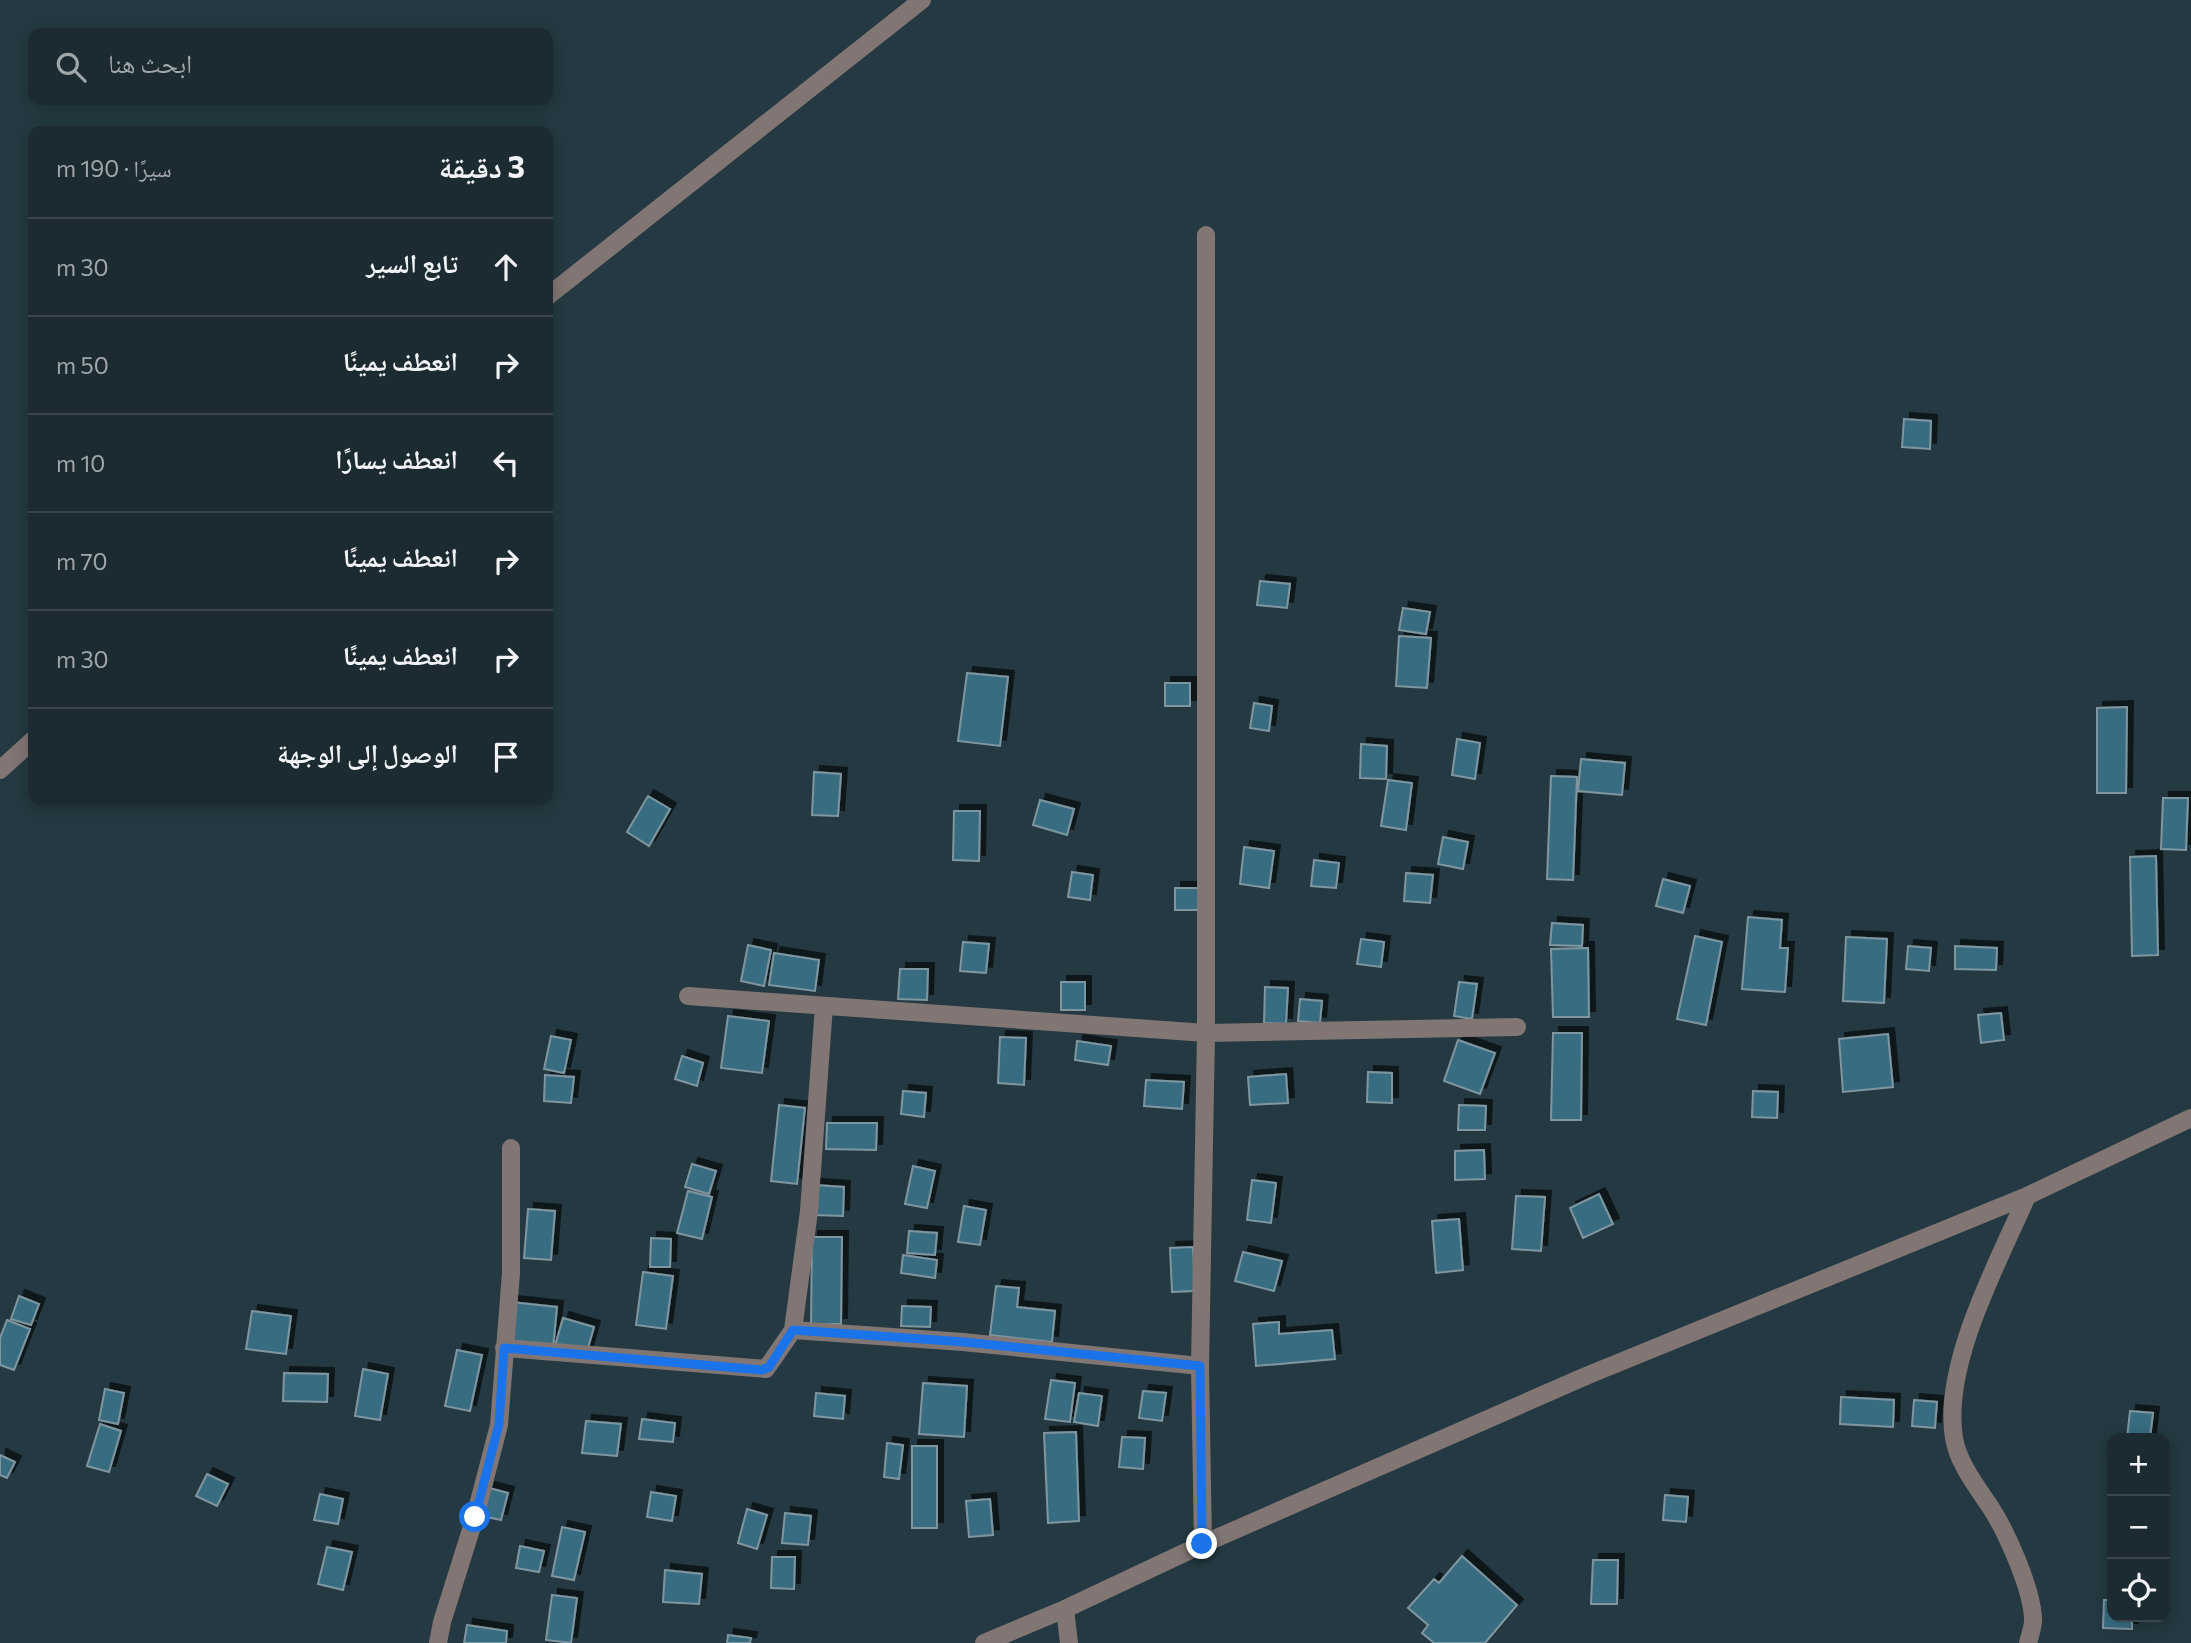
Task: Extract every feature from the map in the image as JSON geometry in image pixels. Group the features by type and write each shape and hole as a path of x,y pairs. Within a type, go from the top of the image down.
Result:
{"street":[{"path":"553,292 922,0"},
{"path":"1202,1544 1200,1366 1206,1033 1206,235"},
{"path":"0,770 28,745"},
{"path":"688,996 1206,1033 1517,1027"},
{"path":"504,1348 762,1370 769,1367 793,1330 809,1211 824,1006"},
{"path":"984,1643 1065,1609 1202,1544 1586,1376 2027,1196 2191,1118"},
{"path":"438,1643 499,1424 511,1273 511,1148"},
{"path":"2027,1196 1965,1341 1952,1407 1955,1440 1966,1469 1996,1517 2024,1579 2034,1619 2028,1643"},
{"path":"793,1330 964,1342 1200,1366"},
{"path":"1065,1609 1069,1643"}],"building":[{"path":"1904,419 1931,421 1930,449 1902,447"},
{"path":"1260,581 1290,584 1287,608 1257,605"},
{"path":"1403,608 1430,612 1426,634 1399,630"},
{"path":"1399,636 1431,638 1427,688 1396,686"},
{"path":"967,673 1008,677 1000,746 958,741"},
{"path":"1165,683 1190,683 1190,706 1165,706"},
{"path":"1254,703 1272,706 1269,731 1250,728"},
{"path":"2127,707 2126,793 2097,793 2097,708"},
{"path":"1457,739 1480,743 1475,779 1452,775"},
{"path":"1361,744 1387,746 1386,779 1360,778"},
{"path":"1581,759 1625,763 1622,795 1578,791"},
{"path":"814,772 841,774 838,816 812,815"},
{"path":"1551,776 1577,777 1573,880 1547,879"},
{"path":"1388,780 1412,783 1406,830 1381,826"},
{"path":"648,796 670,809 649,846 627,832"},
{"path":"2163,798 2188,798 2186,850 2161,849"},
{"path":"1040,800 1074,809 1067,835 1033,825"},
{"path":"954,811 980,811 979,861 953,860"},
{"path":"1443,837 1468,842 1463,869 1438,864"},
{"path":"1244,847 1274,851 1269,888 1240,884"},
{"path":"2156,856 2158,955 2132,956 2130,857"},
{"path":"1314,860 1339,863 1336,888 1311,886"},
{"path":"1072,872 1093,875 1090,900 1068,897"},
{"path":"1406,873 1433,875 1430,903 1404,901"},
{"path":"1663,879 1690,886 1683,913 1656,906"},
{"path":"1175,888 1199,888 1199,910 1175,910"},
{"path":"1748,917 1782,920 1780,948 1788,948 1785,992 1742,989"},
{"path":"1552,923 1583,925 1582,946 1550,945"},
{"path":"1695,936 1722,942 1706,1025 1677,1019"},
{"path":"1846,937 1887,939 1884,1003 1843,1001"},
{"path":"1361,939 1384,942 1381,967 1357,964"},
{"path":"963,942 989,944 986,973 960,971"},
{"path":"748,945 771,950 764,986 741,981"},
{"path":"1908,946 1931,948 1929,971 1906,969"},
{"path":"1955,946 1997,948 1996,970 1955,969"},
{"path":"1588,948 1589,1017 1553,1017 1551,949"},
{"path":"774,953 819,960 815,991 769,985"},
{"path":"900,969 928,969 927,1000 898,999"},
{"path":"1061,982 1085,982 1085,1010 1061,1010"},
{"path":"1459,982 1477,984 1472,1019 1454,1016"},
{"path":"1265,987 1288,988 1286,1024 1264,1023"},
{"path":"1300,999 1322,1001 1320,1023 1298,1021"},
{"path":"2001,1013 2004,1040 1981,1043 1978,1015"},
{"path":"728,1016 769,1021 762,1073 721,1068"},
{"path":"1553,1033 1582,1033 1581,1120 1551,1120"},
{"path":"1888,1034 1893,1087 1843,1092 1839,1039"},
{"path":"551,1036 571,1040 564,1073 544,1069"},
{"path":"1000,1037 1026,1038 1024,1085 998,1083"},
{"path":"1458,1040 1495,1053 1480,1094 1444,1081"},
{"path":"1077,1041 1111,1046 1108,1065 1075,1060"},
{"path":"682,1056 703,1063 697,1086 675,1079"},
{"path":"1368,1072 1392,1073 1392,1103 1367,1102"},
{"path":"1286,1074 1288,1103 1250,1105 1248,1077"},
{"path":"545,1075 574,1077 571,1103 544,1101"},
{"path":"1146,1080 1184,1082 1182,1109 1144,1106"},
{"path":"903,1091 926,1093 924,1117 901,1114"},
{"path":"1753,1091 1778,1092 1777,1118 1752,1117"},
{"path":"779,1105 805,1108 797,1184 771,1181"},
{"path":"1459,1105 1486,1106 1485,1130 1458,1130"},
{"path":"827,1123 877,1123 876,1150 826,1149"},
{"path":"1484,1150 1485,1179 1455,1180 1455,1151"},
{"path":"692,1164 716,1171 709,1194 685,1187"},
{"path":"913,1166 935,1171 927,1208 905,1204"},
{"path":"1252,1180 1276,1183 1271,1223 1247,1220"},
{"path":"815,1185 844,1187 843,1216 814,1215"},
{"path":"688,1191 712,1197 702,1239 677,1233"},
{"path":"1599,1194 1613,1224 1583,1238 1570,1208"},
{"path":"1516,1196 1545,1197 1541,1251 1512,1249"},
{"path":"964,1206 986,1210 980,1245 958,1242"},
{"path":"528,1209 555,1211 551,1260 524,1258"},
{"path":"1459,1219 1463,1270 1436,1273 1432,1221"},
{"path":"909,1231 937,1233 935,1255 907,1253"},
{"path":"812,1237 842,1237 841,1324 811,1324"},
{"path":"651,1238 671,1239 670,1267 650,1267"},
{"path":"1193,1247 1195,1291 1172,1292 1170,1248"},
{"path":"1243,1252 1282,1261 1274,1291 1235,1281"},
{"path":"903,1255 937,1260 935,1278 901,1273"},
{"path":"643,1272 673,1276 666,1329 636,1325"},
{"path":"996,1286 1019,1288 1017,1307 1055,1311 1052,1342 990,1335"},
{"path":"19,1296 39,1304 31,1325 11,1319"},
{"path":"511,1302 557,1307 553,1349 507,1345"},
{"path":"902,1306 931,1307 930,1327 901,1326"},
{"path":"252,1311 291,1316 286,1354 246,1349"},
{"path":"563,1318 594,1327 586,1355 555,1346"},
{"path":"7,1320 30,1329 14,1370 0,1365 0,1338"},
{"path":"1279,1322 1279,1334 1332,1330 1335,1359 1256,1366 1253,1324"},
{"path":"457,1350 482,1355 470,1411 445,1406"},
{"path":"363,1369 388,1374 380,1420 355,1416"},
{"path":"284,1373 328,1374 327,1402 283,1401"},
{"path":"1051,1380 1075,1383 1070,1422 1045,1419"},
{"path":"923,1383 967,1386 964,1437 919,1434"},
{"path":"105,1389 124,1393 118,1424 99,1420"},
{"path":"1143,1391 1166,1393 1162,1421 1139,1418"},
{"path":"816,1393 845,1396 843,1419 814,1416"},
{"path":"1079,1393 1102,1396 1098,1426 1074,1422"},
{"path":"1841,1397 1894,1400 1893,1427 1840,1424"},
{"path":"1914,1400 1937,1402 1935,1428 1912,1426"},
{"path":"2130,1411 2153,1413 2151,1433 2128,1433"},
{"path":"642,1419 675,1423 673,1442 639,1439"},
{"path":"586,1421 621,1424 617,1456 582,1453"},
{"path":"100,1424 121,1431 109,1472 87,1466"},
{"path":"1076,1432 1079,1521 1048,1523 1044,1433"},
{"path":"1122,1437 1145,1438 1143,1469 1119,1467"},
{"path":"887,1443 903,1445 899,1479 884,1477"},
{"path":"912,1446 937,1446 937,1528 912,1528"},
{"path":"0,1455 15,1462 7,1478 0,1475"},
{"path":"207,1474 228,1484 217,1506 196,1496"},
{"path":"489,1488 508,1493 501,1520 482,1516"},
{"path":"651,1492 676,1496 672,1521 647,1517"},
{"path":"320,1494 343,1499 338,1524 314,1520"},
{"path":"1665,1495 1688,1497 1686,1522 1663,1520"},
{"path":"990,1499 993,1535 969,1537 966,1501"},
{"path":"747,1509 767,1515 757,1549 738,1543"},
{"path":"785,1513 811,1516 808,1545 782,1543"},
{"path":"562,1527 585,1532 574,1580 552,1576"},
{"path":"520,1546 544,1551 539,1572 516,1568"},
{"path":"327,1547 352,1552 343,1590 318,1584"},
{"path":"1462,1556 1517,1605 1485,1643 1434,1643 1422,1633 1428,1625 1408,1608 1434,1579 1439,1583"},
{"path":"772,1557 795,1557 794,1589 771,1588"},
{"path":"1593,1560 1618,1560 1617,1604 1591,1604"},
{"path":"665,1570 702,1574 699,1604 663,1602"},
{"path":"552,1595 577,1598 571,1643 546,1640"},
{"path":"2104,1600 2107,1600 2107,1622 2132,1622 2132,1629 2103,1628"},
{"path":"467,1625 507,1631 506,1643 464,1643"},
{"path":"728,1635 751,1638 750,1643 727,1643"}],"route":[{"path":"475,1517 499,1424 504,1348 766,1370 793,1330 964,1342 1200,1366 1202,1544"}]}
